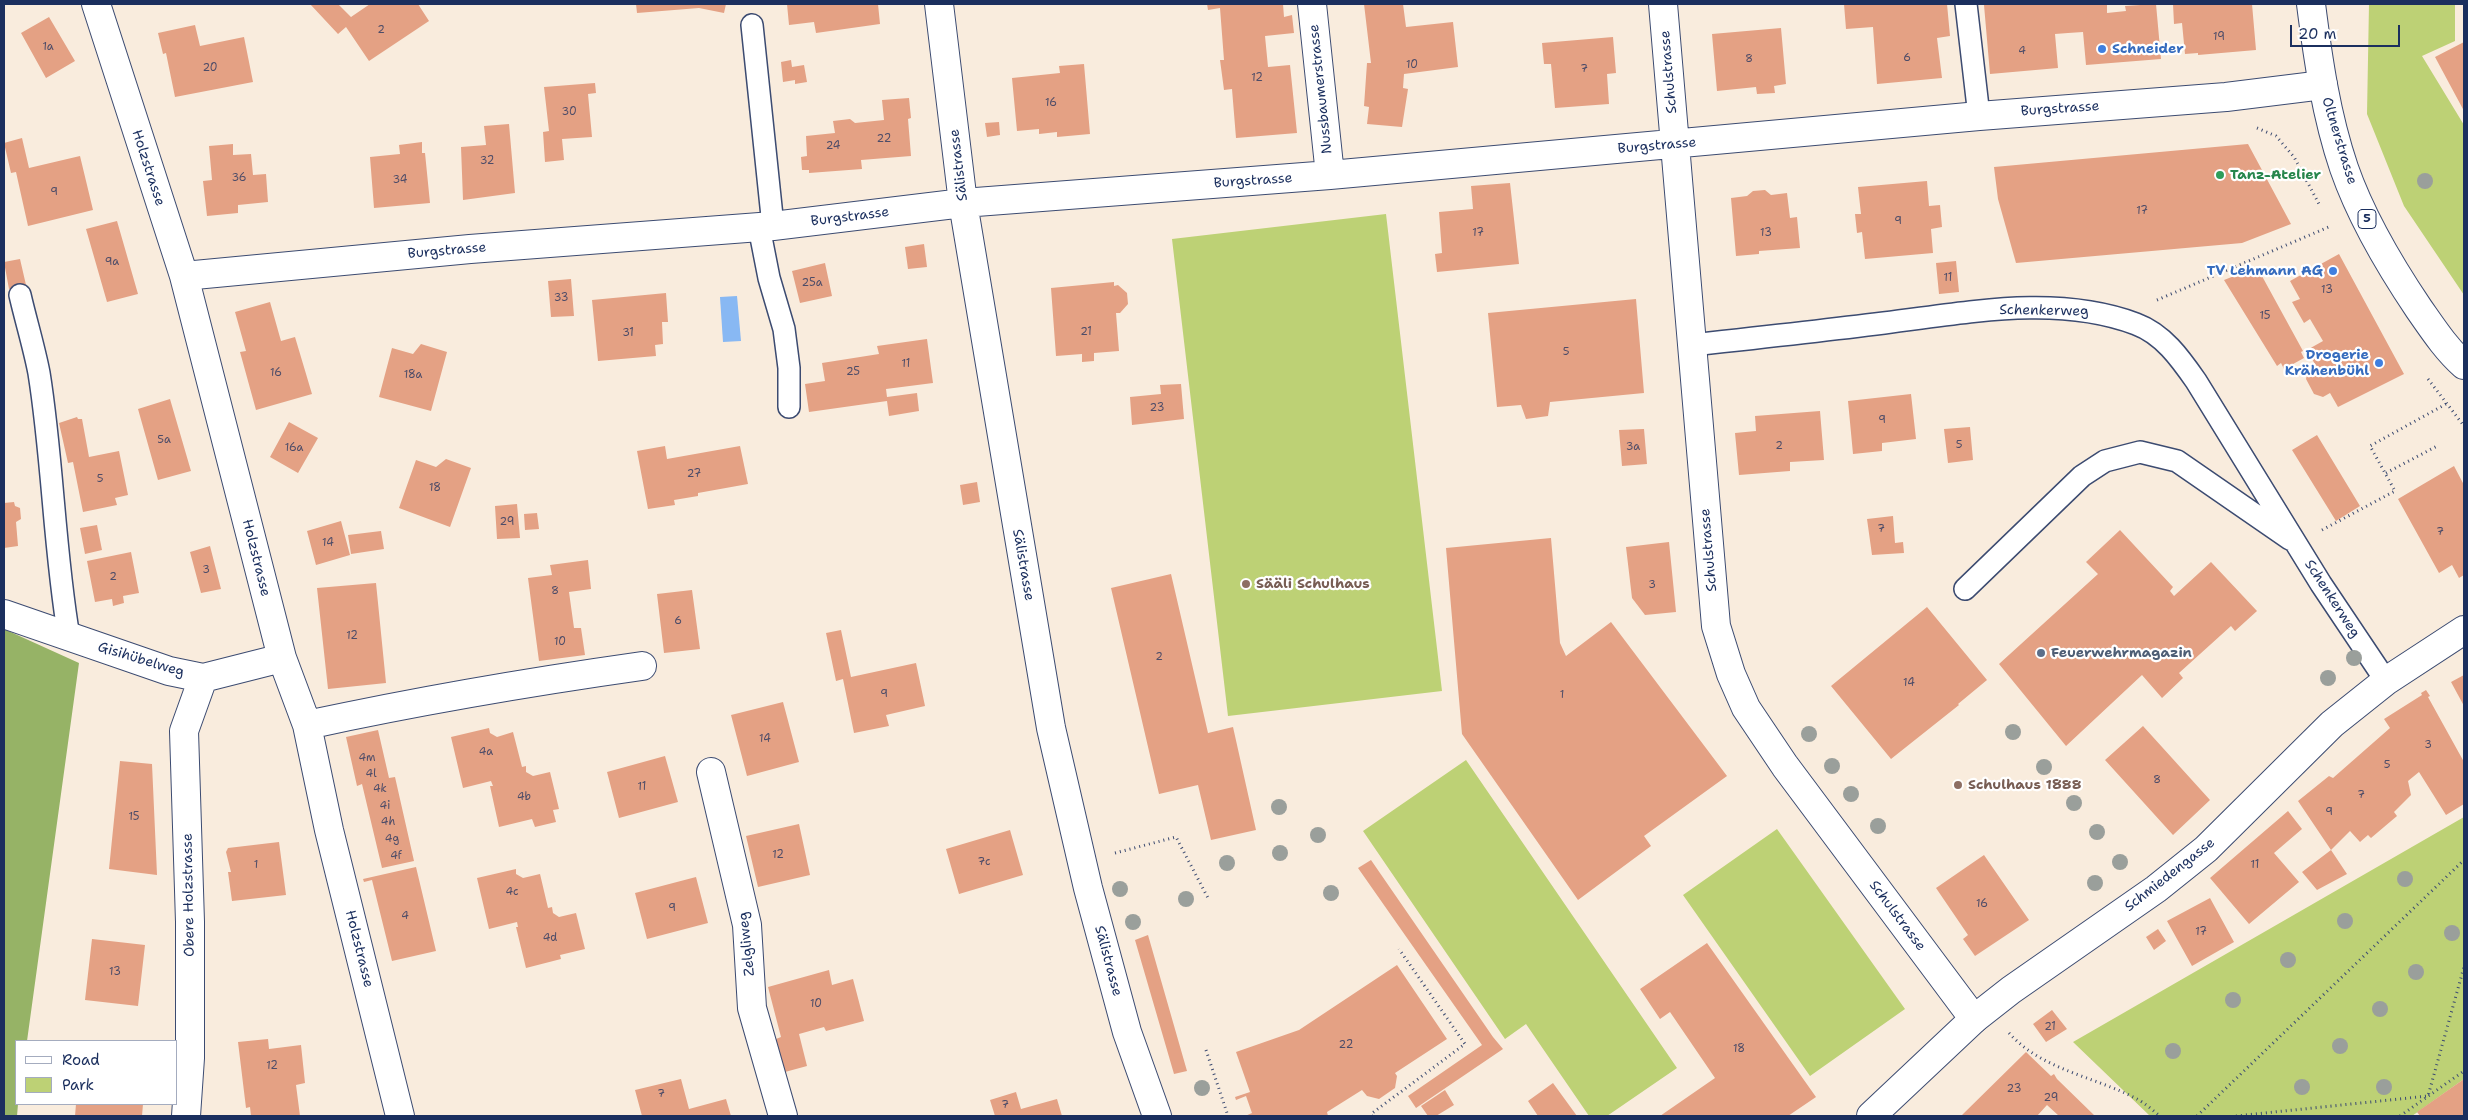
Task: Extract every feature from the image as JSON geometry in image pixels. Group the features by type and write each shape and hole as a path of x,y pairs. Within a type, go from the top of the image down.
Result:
{"street":[{"name":"Holzstrasse","path":"96,4 184,276 282,658 306,725 328,830 400,1116"},
{"name":"Sälistrasse","path":"940,4 963,203 1050,718 1082,862 1127,1032 1157,1116"},
{"name":"Nussbaumerstrasse","path":"1312,4 1330,175"},
{"name":"Schulstrasse","path":"1663,4 1716,626 1731,674 1746,708 1785,766 1974,1019"},
{"name":"Oltnerstrasse","path":"2311,4 2323,85 2345,169 2363,212 2402,284 2450,352 2464,366"},
{"name":"Burgstrasse","path":"184,276 470,249 766,226 963,203 1330,175 1979,116 2226,97 2323,85"},
{"name":"Gisihübelweg","path":"4,614 169,671 203,678 282,658"},
{"name":"Schmiedengasse","path":"1871,1116 1974,1019 2156,889 2206,849 2332,724 2386,681 2464,630"},
{"path":"306,725 409,703 642,666"},
{"name":"Obere Holzstrasse","path":"186,1116 190,1058 190,922 184,732 203,678"},
{"name":"Zelgliweg","path":"711,772 747,926 752,1008 784,1116"}],"lane":[{"path":"1966,4 1979,116"},
{"path":"752,25 769,278 784,329 788,368 789,408"},
{"path":"20,295 38,371 49,451 62,592 69,638"},
{"name":"Schenkerweg","path":"1692,345 1996,310 2066,308 2094,311 2138,324 2159,338 2178,355 2321,584 2386,681"},
{"path":"1965,589 2082,476 2105,460 2140,452 2177,461 2297,543"}],"path":[{"path":"2115,318 2331,226"},
{"path":"2297,543 2395,491 2370,446 2446,404"},
{"path":"2386,473 2439,445"},
{"path":"1082,862 1176,838 1208,898"},
{"path":"2197,1116 2464,860"},
{"path":"1372,1116 1371,1114 1465,1044 1399,949"},
{"path":"2428,1096 2464,967"},
{"path":"2018,1043 2036,1056 2055,1065 2137,1098 2160,1116"},
{"path":"1206,1050 1228,1116"},
{"path":"2400,1116 2464,1071"},
{"path":"2236,1116 2428,1096"}],"green space":[{"path":"2369,4 2455,4 2455,41 2422,56 2464,125 2464,295 2404,206 2367,114"},
{"path":"1386,214 1442,691 1228,716 1172,239"},
{"path":"4,629 79,663 27,1040 15,1040 15,1105 18,1105 17,1116 4,1116"},
{"path":"1466,760 1677,1068 1607,1116 1589,1116 1526,1024 1505,1039 1363,831"},
{"path":"2464,817 2464,1079 2412,1116 2150,1116 2073,1042"},
{"path":"1777,829 1905,1009 1810,1076 1683,895"}],"water":[{"path":"737,296 741,341 723,342 720,297"}],"building":[{"path":"310,4 338,4 351,17 370,4 418,4 429,21 369,61 346,27 338,34"},
{"path":"636,4 726,4 724,13 699,8 637,13"},
{"path":"787,4 878,4 880,24 816,33 814,22 789,25"},
{"path":"1207,4 1283,4 1284,17 1292,15 1294,33 1265,36 1268,67 1290,65 1297,133 1236,138 1232,89 1224,90 1220,60 1224,60 1220,8 1208,10"},
{"path":"1364,4 1403,4 1406,27 1453,22 1458,67 1404,74 1403,88 1408,89 1402,127 1367,124 1369,107 1364,106 1367,63 1371,63"},
{"path":"1844,4 1947,4 1950,36 1937,38 1942,78 1877,84 1873,27 1846,29"},
{"path":"2107,4 2107,13 2126,11 2125,6 2156,4 2161,59 2086,65 2083,32 2055,34 2058,68 1990,74 1984,5"},
{"path":"2173,4 2252,4 2256,50 2198,55 2198,53 2185,54 2182,23 2174,24"},
{"path":"49,17 75,61 46,78 21,33"},
{"path":"195,25 200,46 244,37 253,82 175,97 166,53 163,54 158,33"},
{"path":"1781,28 1786,84 1774,86 1775,93 1757,94 1756,87 1717,91 1712,34"},
{"path":"1613,37 1616,73 1607,74 1609,104 1555,108 1551,64 1544,64 1542,43"},
{"path":"2464,42 2464,111 2435,57"},
{"path":"791,60 792,67 804,65 807,82 795,84 795,80 783,82 781,62"},
{"path":"1084,64 1090,134 1057,137 1057,132 1039,134 1039,129 1017,131 1012,78 1060,73 1059,66"},
{"path":"595,83 596,93 588,94 592,137 562,139 564,160 545,162 543,132 549,131 544,87"},
{"path":"909,98 911,118 908,119 911,156 861,160 862,169 809,173 809,170 802,170 801,157 807,156 806,136 835,133 833,121 850,119 855,123 884,120 882,100"},
{"path":"999,122 1000,135 987,137 985,123"},
{"path":"509,124 515,193 463,200 461,147 486,145 484,126"},
{"path":"22,138 29,168 80,156 93,210 28,226 16,172 11,173 4,143"},
{"path":"422,142 422,153 425,153 430,203 374,208 370,157 400,154 399,145"},
{"path":"233,144 233,155 251,154 253,175 266,174 268,202 238,205 238,213 207,216 203,181 212,180 209,146"},
{"path":"2248,144 2291,224 2242,243 2016,263 1998,199 1994,167"},
{"path":"1927,181 1929,206 1940,205 1942,227 1931,229 1933,253 1865,259 1862,232 1857,233 1855,214 1861,214 1858,187"},
{"path":"1510,183 1519,264 1437,272 1435,254 1442,253 1439,212 1473,209 1471,186"},
{"path":"1765,190 1771,195 1787,193 1790,218 1797,217 1800,248 1759,251 1759,254 1736,256 1731,198 1747,196 1753,191"},
{"path":"117,221 138,294 107,302 86,229"},
{"path":"924,244 927,267 908,269 905,247"},
{"path":"2339,254 2404,374 2338,407 2330,393 2323,397 2314,394 2306,379 2308,370 2316,366 2307,350 2323,341 2310,319 2304,323 2292,302 2300,299 2290,281"},
{"path":"20,259 26,285 9,289 4,262"},
{"path":"1956,261 1959,292 1939,294 1936,263"},
{"path":"825,263 832,296 800,303 792,271"},
{"path":"2257,267 2303,351 2301,352 2304,358 2284,369 2281,363 2277,366 2224,280"},
{"path":"571,279 574,316 551,317 548,281"},
{"path":"1114,282 1114,286 1118,285 1127,293 1128,304 1120,313 1116,313 1119,351 1094,353 1094,361 1082,362 1082,354 1056,356 1051,288"},
{"path":"666,293 668,322 662,322 663,344 655,345 656,356 598,361 592,300"},
{"path":"1636,299 1644,393 1550,402 1548,416 1526,419 1521,405 1497,407 1488,313"},
{"path":"270,302 281,341 295,337 312,394 256,410 240,352 246,351 235,312"},
{"path":"927,339 933,383 886,389 887,397 917,393 919,411 889,416 887,401 809,412 805,384 825,381 822,363 879,354 877,346"},
{"path":"421,344 447,352 431,411 379,397 392,348 413,354"},
{"path":"1181,384 1184,419 1132,425 1130,397 1161,394 1160,385"},
{"path":"1911,394 1916,439 1882,443 1882,451 1853,454 1848,401"},
{"path":"170,399 191,471 158,480 138,409"},
{"path":"1820,411 1824,460 1790,462 1790,471 1739,475 1735,433 1756,431 1755,416"},
{"path":"77,417 82,419 89,457 119,451 128,495 115,498 117,505 83,512 73,462 68,463 59,423"},
{"path":"289,422 318,438 298,473 270,457"},
{"path":"1970,427 1973,460 1948,463 1944,429"},
{"path":"1644,429 1647,464 1622,466 1619,430"},
{"path":"2317,435 2360,506 2336,521 2292,450"},
{"path":"665,446 667,459 740,446 748,484 698,493 698,496 674,500 675,505 648,509 637,451"},
{"path":"446,459 471,468 450,527 399,508 416,460 436,467"},
{"path":"2454,466 2464,485 2464,575 2459,578 2452,565 2439,573 2398,499"},
{"path":"977,482 980,502 963,505 960,485"},
{"path":"14,502 15,506 20,508 21,519 16,522 18,546 4,548 4,503"},
{"path":"517,504 520,538 497,539 495,506"},
{"path":"537,513 539,529 525,530 524,514"},
{"path":"1893,516 1895,543 1903,542 1904,553 1872,555 1867,519"},
{"path":"341,521 350,555 316,565 307,531"},
{"path":"97,525 102,550 85,554 80,528"},
{"path":"2120,530 2173,587 2170,591 2174,596 2211,562 2257,611 2235,631 2231,626 2179,673 2183,678 2162,698 2142,675 2066,746 1999,664 2098,574 2086,562"},
{"path":"381,531 384,549 351,554 348,535"},
{"path":"1551,538 1560,643 1566,656 1611,622 1727,776 1644,836 1651,846 1578,900 1462,734 1446,548"},
{"path":"1669,542 1676,612 1645,615 1632,598 1626,547"},
{"path":"210,546 221,589 201,593 190,552"},
{"path":"131,552 139,593 123,596 124,603 113,606 112,599 95,602 87,561"},
{"path":"588,560 591,589 569,592 574,628 581,628 585,655 539,661 528,578 552,575 550,565"},
{"path":"1171,574 1208,733 1233,727 1256,830 1211,840 1198,785 1159,794 1111,588"},
{"path":"376,583 386,683 328,689 317,588"},
{"path":"692,590 700,649 664,653 657,594"},
{"path":"1927,607 1987,680 1959,705 1891,759 1831,686"},
{"path":"841,630 851,677 916,663 925,706 886,715 889,726 854,733 843,679 836,681 826,633"},
{"path":"2464,675 2464,706 2451,682"},
{"path":"2426,690 2464,762 2464,804 2446,815 2419,772 2408,781 2411,795 2394,812 2397,816 2371,838 2368,835 2360,842 2350,831 2331,850 2298,801 2329,776 2333,778 2390,728 2384,719 2422,695 2421,693"},
{"path":"783,702 799,762 747,776 731,715"},
{"path":"2143,726 2210,800 2173,835 2105,760"},
{"path":"489,728 490,733 497,737 513,732 522,767 526,766 526,772 533,776 550,772 559,809 553,810 556,822 535,827 532,819 499,827 490,786 493,786 491,781 463,788 451,737"},
{"path":"378,730 389,778 395,777 414,861 382,868 362,784 357,786 346,737"},
{"path":"665,756 678,802 619,818 607,772"},
{"path":"120,761 152,764 157,875 109,869"},
{"path":"2288,811 2302,829 2274,853 2299,882 2249,924 2210,878"},
{"path":"799,824 810,875 758,887 746,836"},
{"path":"1010,830 1023,875 959,894 946,849"},
{"path":"279,842 286,895 232,901 228,872 231,872 226,852 228,848"},
{"path":"2331,850 2347,874 2317,890 2302,872"},
{"path":"1984,855 2029,920 1975,956 1963,939 1968,935 1936,888"},
{"path":"1371,860 1503,1049 1416,1108 1408,1096 1482,1045 1358,868"},
{"path":"416,867 436,951 392,961 372,880 364,882 363,879"},
{"path":"516,869 516,874 523,878 540,874 548,908 552,907 553,913 559,917 576,913 585,949 560,955 561,959 526,968 516,927 518,927 517,922 489,929 477,878"},
{"path":"696,877 708,923 647,939 635,893"},
{"path":"2210,898 2234,942 2192,966 2167,921"},
{"path":"2158,929 2166,941 2154,950 2146,937"},
{"path":"1148,935 1187,1071 1174,1074 1135,940"},
{"path":"92,939 145,945 138,1006 85,1000"},
{"path":"1707,943 1816,1097 1788,1116 1660,1116 1715,1078 1670,1012 1660,1019 1640,989"},
{"path":"1397,965 1447,1039 1395,1073 1397,1076 1395,1088 1379,1099 1367,1096 1362,1090 1327,1112 1328,1116 1245,1116 1252,1113 1246,1096 1236,1100 1235,1097 1250,1092 1236,1052 1299,1030"},
{"path":"829,970 832,985 853,979 864,1021 826,1031 824,1027 799,1034 807,1066 785,1072 776,1039 781,1037 768,987"},
{"path":"2052,1010 2067,1029 2046,1042 2033,1024"},
{"path":"268,1039 269,1049 301,1045 305,1083 296,1085 300,1116 251,1116 250,1107 246,1108 238,1042"},
{"path":"2026,1052 2051,1076 2054,1074 2095,1116 2059,1116 2047,1105 2037,1116 1961,1116"},
{"path":"681,1079 689,1109 726,1099 731,1116 642,1116 635,1090"},
{"path":"2464,1079 2464,1116 2420,1116 2417,1112"},
{"path":"1553,1083 1577,1116 1538,1116 1528,1101"},
{"path":"1445,1090 1454,1105 1436,1116 1428,1116 1421,1106"},
{"path":"1016,1092 1021,1109 1057,1099 1062,1116 995,1116 990,1100"},
{"path":"76,1105 143,1105 142,1116 75,1116"}],"place":[{"name":"Schneider","path":"2102,49"},
{"name":"Tanz-Atelier","path":"2220,175"},
{"name":"TV Lehmann AG","path":"2333,271"},
{"name":"Drogerie Krähenbühl","path":"2379,363"},
{"name":"Sääli Schulhaus","path":"1246,584"},
{"name":"Feuerwehrmagazin","path":"2041,653"},
{"name":"Schulhaus 1888","path":"1958,785"}]}
